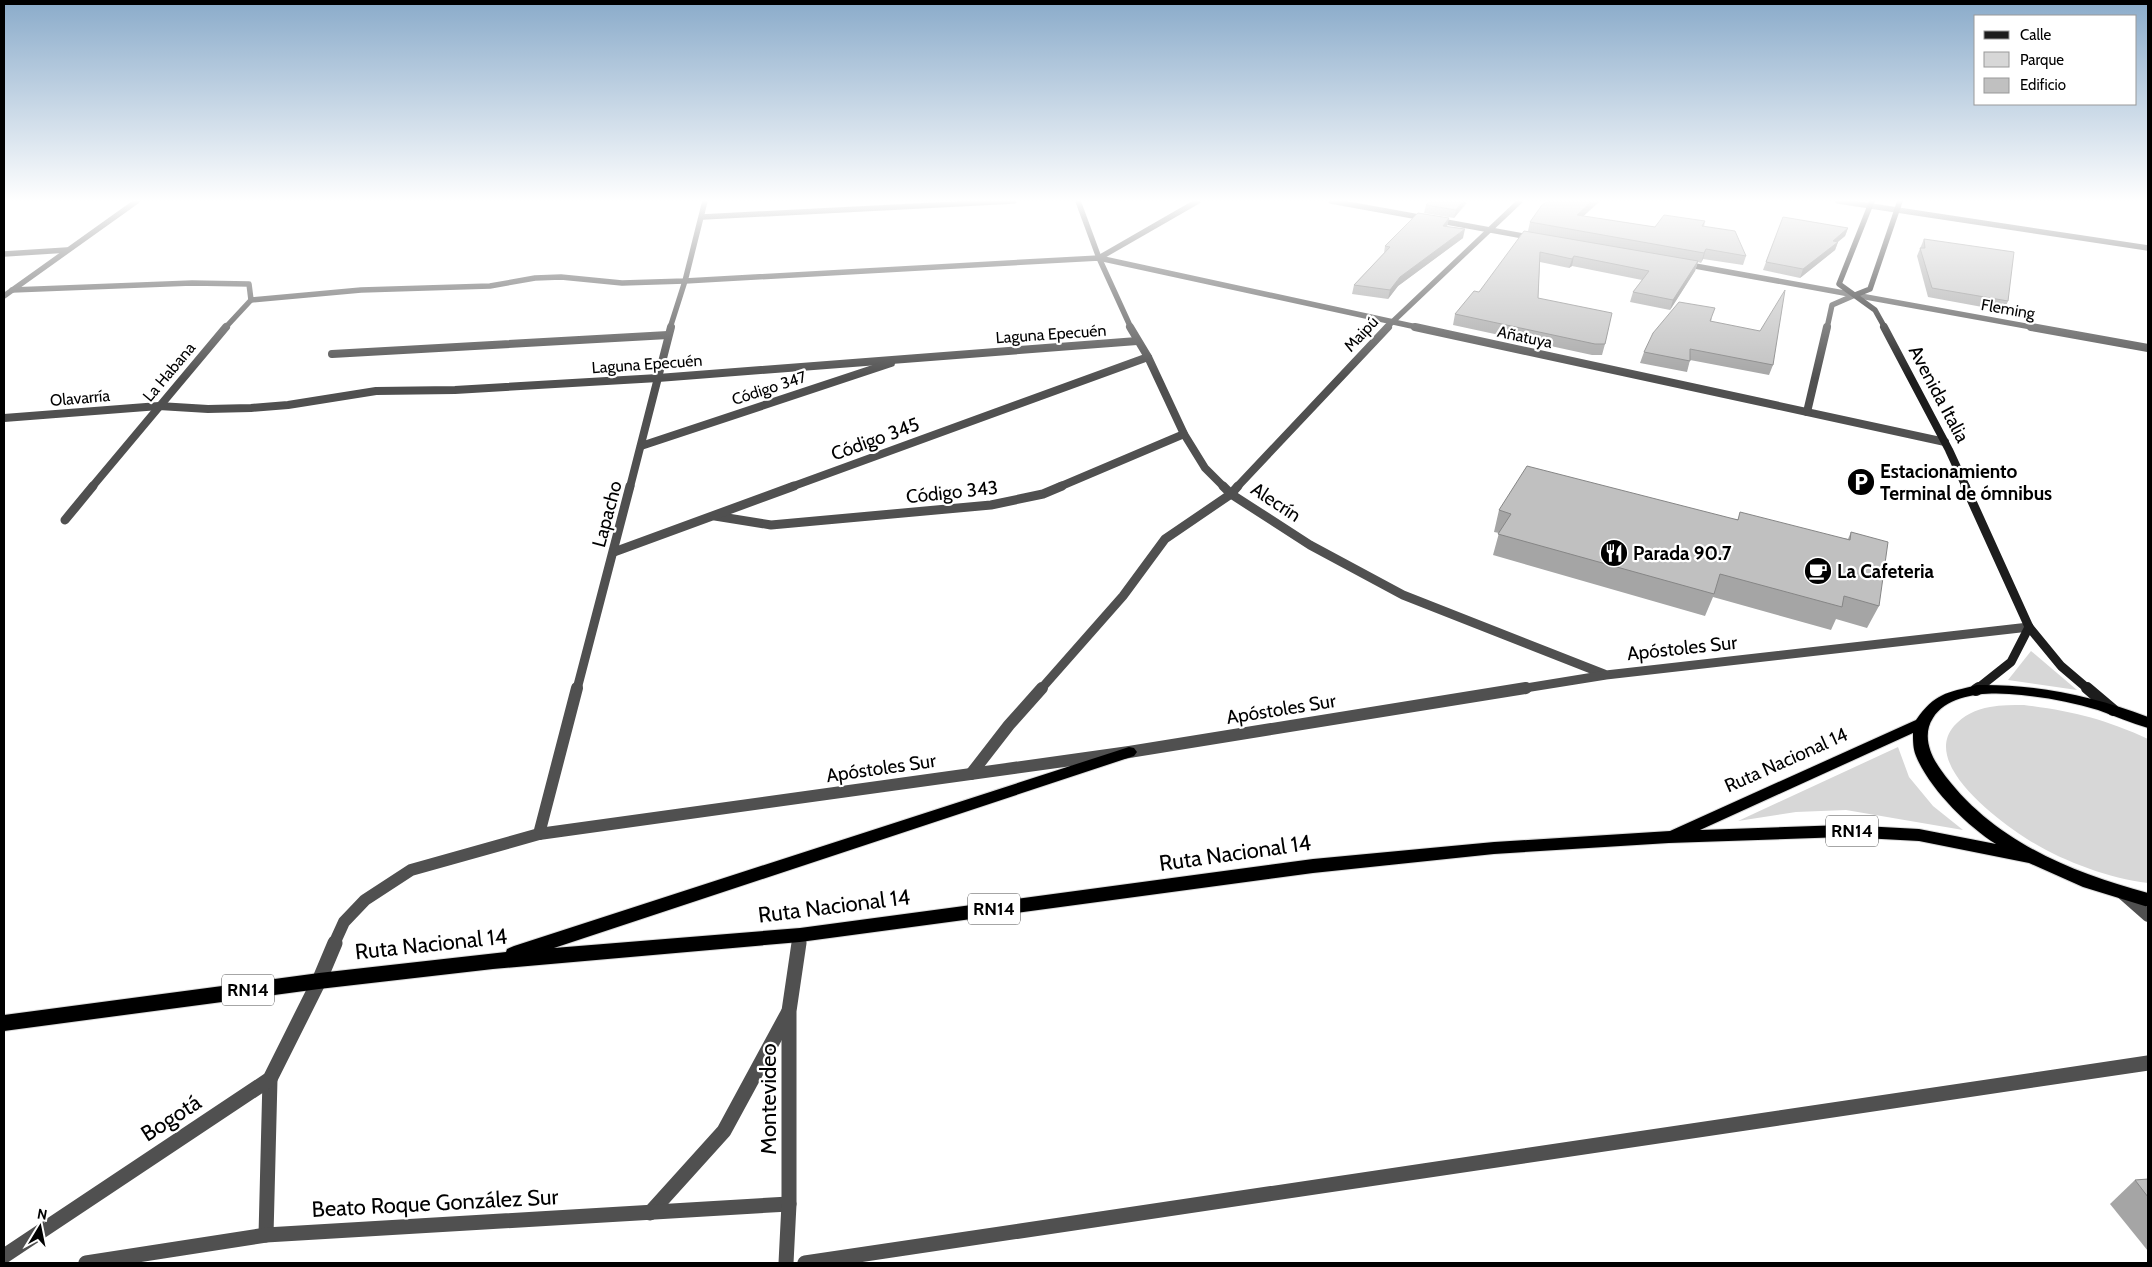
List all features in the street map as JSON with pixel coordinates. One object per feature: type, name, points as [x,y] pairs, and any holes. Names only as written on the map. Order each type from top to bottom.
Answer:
[{"type":"highway","name":"Ruta Nacional 14","points":[[1670,837],[1921,724],[1932,708],[1951,697],[1976,690],[2016,689],[2063,696],[2113,710],[2148,723]]},
{"type":"highway","name":"Ruta Nacional 14","points":[[1921,724],[1922,752],[1941,786],[1978,822],[2032,857],[2075,877],[2122,894],[2148,900]]},
{"type":"highway","points":[[493,961],[1129,752]]},
{"type":"highway","name":"Ruta Nacional 14","points":[[4,1023],[319,981],[493,961],[800,935],[1312,866],[1494,848],[1670,837],[1853,831],[1919,835],[2032,857]]},
{"type":"main road","name":"Avenida Italia","points":[[1849,260],[1840,284],[1875,310],[1945,442],[2029,626],[2061,666],[2113,710]]},
{"type":"main road","points":[[1855,295],[1870,289],[1880,260]]},
{"type":"main road","points":[[1976,690],[2011,662],[2029,626]]},
{"type":"street","points":[[4,296],[54,260]]},
{"type":"street","name":"Lapacho","points":[[540,834],[642,446],[668,335],[691,260]]},
{"type":"street","points":[[12,290],[192,283],[249,284],[251,300],[360,290],[490,286],[561,277],[622,282],[685,281],[1061,260]]},
{"type":"street","name":"Alecrín","points":[[1100,260],[1137,341],[1148,357],[1184,434],[1206,468],[1231,494],[1310,545],[1403,595],[1606,675]]},
{"type":"street","name":"Añatuya","points":[[1109,260],[1945,442]]},
{"type":"street","name":"Maipú","points":[[970,774],[1009,725],[1123,596],[1165,539],[1231,494],[1392,322],[1458,260]]},
{"type":"street","name":"Fleming","points":[[1672,262],[2148,348]]},
{"type":"street","points":[[1806,412],[1832,305],[1855,295]]},
{"type":"street","name":"La Habana","points":[[65,520],[218,334],[251,300]]},
{"type":"street","points":[[332,354],[668,335]]},
{"type":"street","name":"Laguna Epecuén","points":[[159,406],[208,409],[251,408],[288,405],[376,391],[455,390],[658,378],[1137,341]]},
{"type":"street","name":"Código 345","points":[[614,552],[1148,357]]},
{"type":"street","name":"Código 347","points":[[642,446],[906,358]]},
{"type":"street","name":"Olavarría","points":[[4,418],[159,406]]},
{"type":"street","name":"Código 343","points":[[712,515],[771,525],[991,505],[1043,494],[1184,434]]},
{"type":"street","name":"Apóstoles Sur","points":[[319,981],[344,922],[365,900],[411,870],[540,834],[1129,752],[1606,675],[2029,626]]},
{"type":"street","points":[[2122,894],[2148,916]]},
{"type":"street","name":"Montevideo","points":[[786,1263],[789,1204],[789,1011],[800,935]]},
{"type":"street","name":"Bogotá","points":[[4,1256],[270,1079],[319,981]]},
{"type":"street","points":[[650,1212],[724,1131],[789,1011]]},
{"type":"street","points":[[805,1263],[2148,1063]]},
{"type":"street","points":[[266,1235],[270,1079]]},
{"type":"street","name":"Beato Roque González Sur","points":[[86,1263],[266,1235],[789,1204]]},
{"type":"green space","points":[[2031,651],[2077,690],[2008,680]]},
{"type":"green space","points":[[2003,705],[2024,705],[2087,717],[2117,726],[2148,739],[2148,883],[2101,873],[2041,847],[2014,831],[1999,819],[1968,790],[1955,774],[1948,757],[1947,741],[1954,726],[1961,719],[1980,709]]},
{"type":"green space","points":[[1898,747],[1909,777],[1933,806],[1963,830],[1846,810],[1796,812],[1738,821]]},
{"type":"building","points":[[1378,260],[1423,260],[1400,277],[1390,290],[1354,285]]},
{"type":"building","points":[[1503,260],[1540,260],[1538,298],[1612,313],[1605,344],[1595,344],[1455,314],[1474,291],[1479,292]]},
{"type":"building","points":[[1595,260],[1698,261],[1673,300],[1633,292],[1649,271]]},
{"type":"building","points":[[1767,260],[1815,260],[1803,269],[1766,262]]},
{"type":"building","points":[[1924,260],[2013,260],[2008,301],[1932,288]]},
{"type":"building","points":[[1785,290],[1773,365],[1690,349],[1690,361],[1644,352],[1653,333],[1679,302],[1715,308],[1710,321],[1760,331]]},
{"type":"building","points":[[1527,466],[1738,520],[1740,512],[1850,540],[1851,532],[1888,542],[1879,606],[1844,596],[1842,607],[1720,574],[1714,594],[1498,534],[1511,514],[1499,510]]},
{"type":"building","points":[[2148,1179],[2148,1197],[2135,1180]]},
{"type":"place","name":"Estacionamiento Terminal de ómnibus","points":[[1861,482]]},
{"type":"place","name":"Parada 90.7","points":[[1614,553]]},
{"type":"place","name":"La Cafeteria","points":[[1818,571]]}]
